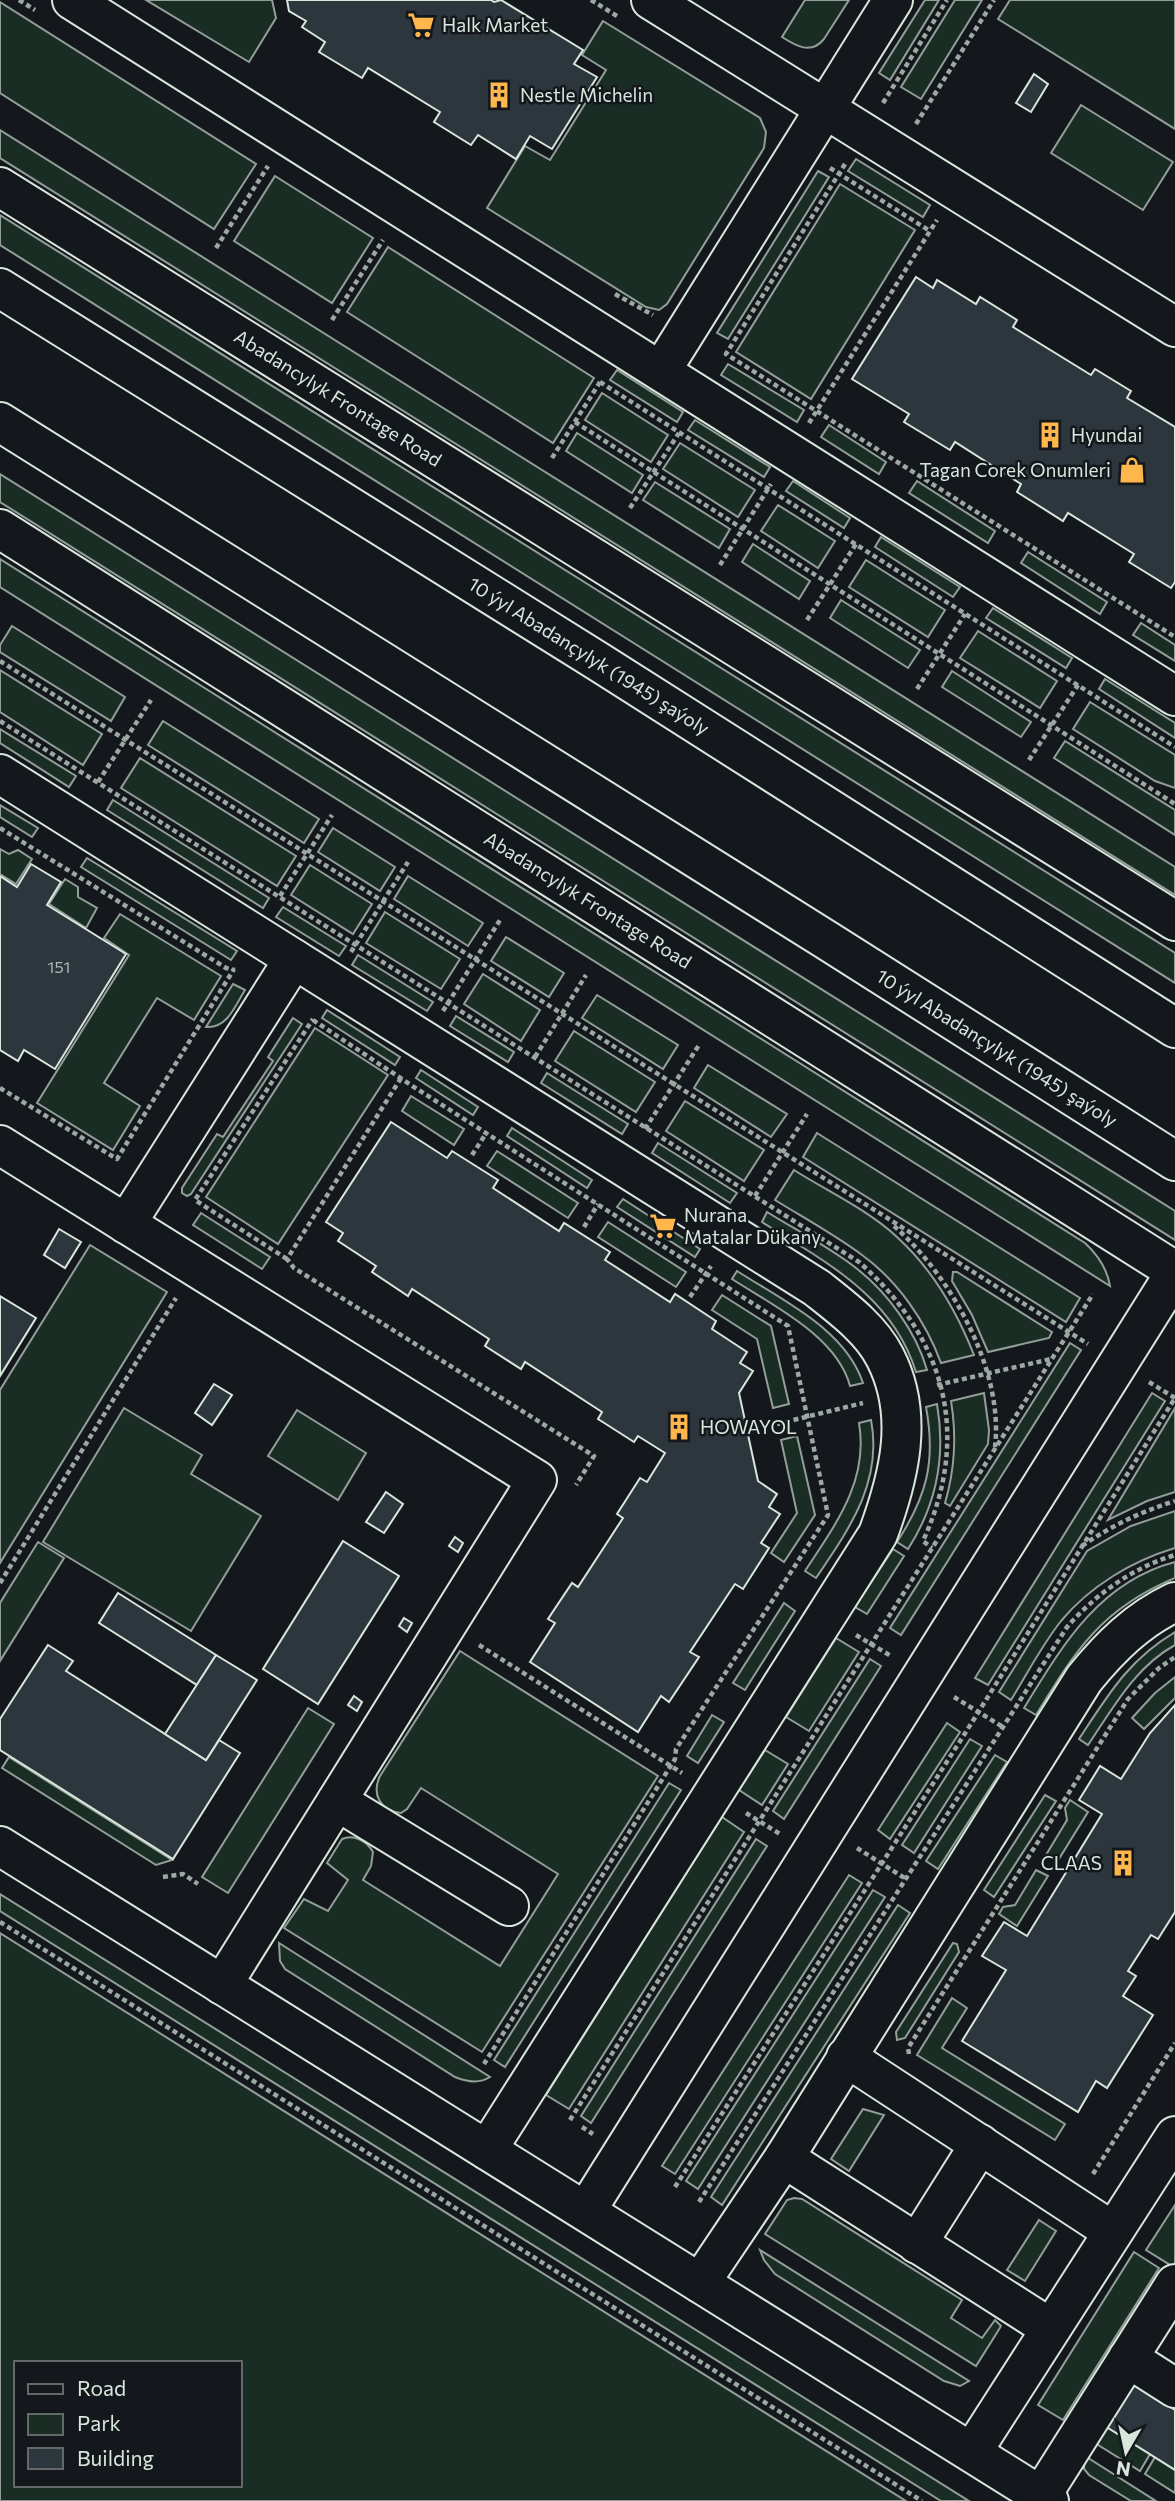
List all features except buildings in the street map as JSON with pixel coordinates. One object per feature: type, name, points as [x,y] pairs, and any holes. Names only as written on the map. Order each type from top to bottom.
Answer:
[{"type":"street","points":[[72,0],[1175,695]]},
{"type":"street","points":[[651,0],[1175,327]]},
{"type":"street","points":[[661,371],[893,0]]},
{"type":"street","name":"Abadancylyk Frontage Road","points":[[0,187],[1175,921]]},
{"type":"street","name":"10 ýyl Abadançylyk (1945) şaýoly","points":[[0,288],[600,662],[1175,1028]]},
{"type":"street","name":"10 ýyl Abadançylyk (1945) şaýoly","points":[[0,422],[1175,1161]]},
{"type":"street","name":"Abadancylyk Frontage Road","points":[[0,529],[1175,1272]]},
{"type":"street","points":[[0,774],[817,1288],[852,1316],[884,1356],[894,1382],[901,1415],[901,1456],[893,1492],[878,1534],[487,2150]]},
{"type":"street","points":[[127,1224],[294,959]]},
{"type":"street","points":[[0,1145],[537,1480],[222,1985]]},
{"type":"street","points":[[586,2211],[1175,1272]]},
{"type":"street","points":[[700,2283],[784,2158],[1084,1679],[1141,1620],[1175,1602]]},
{"type":"street","points":[[337,1801],[509,1906]]},
{"type":"street","points":[[0,1846],[1045,2498],[1175,2284]]},
{"type":"street","points":[[846,2057],[1112,2231]]},
{"type":"street","points":[[972,2452],[1175,2136]]},
{"type":"street","points":[[917,2244],[980,2144]]},
{"type":"street","points":[[784,2158],[1050,2328]]},
{"type":"street","points":[[1128,2358],[1175,2388]]},
{"type":"path","points":[[883,103],[947,0]]},
{"type":"path","points":[[916,125],[994,0]]},
{"type":"path","points":[[216,248],[272,160]]},
{"type":"path","points":[[930,231],[839,174],[726,354],[1175,637]]},
{"type":"path","points":[[720,565],[937,220],[948,227]]},
{"type":"path","points":[[332,320],[388,233]]},
{"type":"path","points":[[552,458],[623,347]]},
{"type":"path","points":[[600,382],[1175,747]]},
{"type":"path","points":[[575,422],[1163,796],[1175,801]]},
{"type":"path","points":[[630,508],[679,433]]},
{"type":"path","points":[[807,620],[856,544]]},
{"type":"path","points":[[917,689],[965,614]]},
{"type":"path","points":[[0,661],[1175,1398],[979,1712],[675,2187]]},
{"type":"path","points":[[1029,760],[1078,685]]},
{"type":"path","points":[[93,790],[150,700]]},
{"type":"path","points":[[256,935],[332,815]]},
{"type":"path","points":[[0,828],[226,968],[234,969],[117,1159],[0,1088]]},
{"type":"path","points":[[346,960],[408,862]]},
{"type":"path","points":[[438,1019],[500,920]]},
{"type":"path","points":[[529,1065],[586,975]]},
{"type":"path","points":[[306,1015],[788,1326],[828,1515],[676,1749],[675,1759],[484,2064]]},
{"type":"path","points":[[287,1259],[195,1200],[313,1019]]},
{"type":"path","points":[[642,1135],[699,1045]]},
{"type":"path","points":[[750,1204],[807,1114]]},
{"type":"path","points":[[885,1218],[922,1254],[947,1285],[966,1318],[981,1353],[986,1374],[996,1427],[995,1447]]},
{"type":"path","points":[[0,1583],[181,1291]]},
{"type":"path","points":[[570,2120],[1093,1294]]},
{"type":"path","points":[[930,1387],[1052,1358]]},
{"type":"path","points":[[777,1424],[868,1402]]},
{"type":"path","points":[[1080,1548],[1129,1518],[1175,1501]]},
{"type":"path","points":[[699,2202],[1057,1640],[1086,1606],[1132,1573],[1175,1555]]},
{"type":"path","points":[[852,1632],[889,1655]]},
{"type":"path","points":[[911,2062],[908,2048],[1128,1699],[1159,1668],[1175,1657]]},
{"type":"path","points":[[960,1701],[1012,1732]]},
{"type":"path","points":[[740,1809],[776,1831]]},
{"type":"path","points":[[864,1852],[915,1885]]},
{"type":"path","points":[[163,1877],[183,1874],[198,1884]]},
{"type":"path","points":[[0,1922],[922,2501]]},
{"type":"path","points":[[1081,2167],[1092,2175],[1175,2043]]},
{"type":"green space","points":[[146,0],[272,0],[276,18],[249,62]]},
{"type":"green space","points":[[805,0],[849,0],[824,39],[809,48],[798,46],[782,37]]},
{"type":"green space","points":[[925,0],[939,0],[890,80],[879,73]]},
{"type":"green space","points":[[955,0],[982,0],[921,99],[901,87]]},
{"type":"green space","points":[[1010,0],[1175,0],[1175,129],[998,19]]},
{"type":"green space","points":[[0,2],[256,164],[214,229],[0,93]]},
{"type":"green space","points":[[603,21],[760,118],[766,132],[764,148],[667,304],[659,310],[646,307],[487,208],[525,146],[550,160],[606,70],[582,55]]},
{"type":"green space","points":[[1081,105],[1173,162],[1143,210],[1051,153]]},
{"type":"green space","points":[[0,130],[1175,867],[1175,895],[0,158]]},
{"type":"green space","points":[[856,159],[930,205],[923,217],[848,171]]},
{"type":"green space","points":[[818,171],[829,177],[728,339],[717,333]]},
{"type":"green space","points":[[275,176],[373,238],[332,303],[234,241]]},
{"type":"green space","points":[[840,184],[915,230],[811,399],[736,352]]},
{"type":"green space","points":[[0,215],[1175,953],[1175,983],[0,245]]},
{"type":"green space","points":[[388,247],[594,378],[553,443],[347,312]]},
{"type":"green space","points":[[728,364],[804,410],[797,422],[721,375]]},
{"type":"green space","points":[[617,370],[683,412],[677,422],[610,380]]},
{"type":"green space","points":[[602,393],[668,435],[651,462],[585,420]]},
{"type":"green space","points":[[695,420],[770,467],[764,477],[688,430]]},
{"type":"green space","points":[[829,425],[886,462],[879,474],[821,437]]},
{"type":"green space","points":[[577,433],[643,475],[632,493],[566,451]]},
{"type":"green space","points":[[680,443],[755,490],[738,517],[663,469]]},
{"type":"green space","points":[[0,474],[1175,1211],[1175,1240],[0,502]]},
{"type":"green space","points":[[793,481],[850,518],[844,528],[786,491]]},
{"type":"green space","points":[[917,481],[995,531],[988,543],[909,493]]},
{"type":"green space","points":[[655,482],[730,529],[719,548],[643,500]]},
{"type":"green space","points":[[778,505],[835,541],[818,568],[761,531]]},
{"type":"green space","points":[[881,537],[960,587],[953,597],[875,547]]},
{"type":"green space","points":[[753,544],[810,581],[799,599],[742,562]]},
{"type":"green space","points":[[1028,552],[1107,602],[1100,614],[1021,563]]},
{"type":"green space","points":[[0,559],[1085,1243],[1101,1262],[1110,1286],[0,587]]},
{"type":"green space","points":[[866,560],[945,610],[928,637],[849,587]]},
{"type":"green space","points":[[841,600],[920,650],[908,668],[830,618]]},
{"type":"green space","points":[[993,608],[1072,658],[1066,668],[986,618]]},
{"type":"green space","points":[[1141,623],[1175,645],[1175,661],[1133,635]]},
{"type":"green space","points":[[12,626],[125,697],[111,721],[0,652],[0,645]]},
{"type":"green space","points":[[978,631],[1057,681],[1040,708],[960,658]]},
{"type":"green space","points":[[0,670],[102,734],[83,765],[0,712]]},
{"type":"green space","points":[[952,671],[1031,722],[1021,737],[942,687]]},
{"type":"green space","points":[[1105,679],[1175,723],[1175,738],[1099,689]]},
{"type":"green space","points":[[1090,702],[1175,755],[1175,788],[1155,781],[1073,729]]},
{"type":"green space","points":[[163,721],[319,819],[304,843],[148,745]]},
{"type":"green space","points":[[0,729],[76,776],[69,787],[0,743]]},
{"type":"green space","points":[[1065,741],[1175,810],[1175,835],[1054,758]]},
{"type":"green space","points":[[140,758],[296,856],[277,886],[121,788]]},
{"type":"green space","points":[[113,800],[269,898],[263,908],[107,810]]},
{"type":"green space","points":[[0,805],[38,828],[32,837],[0,817]]},
{"type":"green space","points":[[333,828],[395,867],[380,891],[318,852]]},
{"type":"green space","points":[[0,849],[9,854],[18,850],[32,859],[16,884],[0,874]]},
{"type":"green space","points":[[87,858],[237,951],[231,960],[81,867]]},
{"type":"green space","points":[[310,865],[372,904],[353,934],[291,895]]},
{"type":"green space","points":[[408,876],[483,923],[468,946],[394,899]]},
{"type":"green space","points":[[65,879],[78,887],[78,897],[97,908],[86,928],[49,904]]},
{"type":"green space","points":[[283,907],[346,946],[339,956],[276,917]]},
{"type":"green space","points":[[385,912],[460,959],[441,989],[366,943]]},
{"type":"green space","points":[[120,914],[221,976],[194,1020],[157,998],[104,1083],[140,1106],[113,1150],[37,1103],[129,955],[104,938]]},
{"type":"green space","points":[[506,937],[564,973],[549,997],[491,961]]},
{"type":"green space","points":[[358,955],[433,1002],[427,1011],[352,965]]},
{"type":"green space","points":[[483,974],[540,1010],[521,1041],[464,1004]]},
{"type":"green space","points":[[233,984],[245,990],[234,1009],[220,1024],[206,1027]]},
{"type":"green space","points":[[597,995],[678,1045],[663,1069],[582,1018]]},
{"type":"green space","points":[[327,1010],[400,1057],[395,1065],[322,1018]]},
{"type":"green space","points":[[456,1016],[514,1052],[508,1062],[450,1026]]},
{"type":"green space","points":[[293,1018],[302,1024],[191,1194],[187,1196],[182,1193],[182,1188],[217,1134],[223,1137],[273,1061],[268,1057]]},
{"type":"green space","points":[[315,1028],[388,1075],[278,1244],[206,1197]]},
{"type":"green space","points":[[574,1031],[655,1082],[636,1112],[555,1061]]},
{"type":"green space","points":[[708,1065],[787,1114],[771,1137],[694,1088]]},
{"type":"green space","points":[[421,1070],[478,1107],[473,1115],[416,1078]]},
{"type":"green space","points":[[547,1073],[628,1124],[622,1134],[541,1083]]},
{"type":"green space","points":[[411,1096],[464,1129],[454,1145],[402,1111]]},
{"type":"green space","points":[[685,1101],[764,1150],[744,1181],[666,1131]]},
{"type":"green space","points":[[512,1128],[592,1180],[587,1188],[507,1136]]},
{"type":"green space","points":[[817,1133],[1080,1298],[1066,1322],[803,1157]]},
{"type":"green space","points":[[658,1143],[737,1193],[730,1203],[652,1153]]},
{"type":"green space","points":[[497,1151],[578,1203],[568,1218],[487,1166]]},
{"type":"green space","points":[[794,1170],[875,1219],[911,1250],[943,1292],[974,1355],[941,1363],[927,1332],[909,1303],[875,1265],[775,1200]]},
{"type":"green space","points":[[623,1199],[700,1249],[695,1257],[617,1207]]},
{"type":"green space","points":[[767,1212],[846,1260],[868,1278],[908,1327],[927,1370],[916,1372],[905,1345],[891,1322],[873,1301],[832,1267],[762,1222]]},
{"type":"green space","points":[[201,1213],[270,1257],[262,1269],[193,1225]]},
{"type":"green space","points":[[608,1222],[686,1272],[676,1287],[598,1237]]},
{"type":"green space","points":[[90,1245],[167,1292],[0,1563],[0,1390]]},
{"type":"green space","points":[[737,1271],[792,1305],[827,1331],[854,1364],[863,1383],[850,1386],[843,1368],[832,1352],[801,1324],[732,1279]]},
{"type":"green space","points":[[953,1272],[1052,1332],[1049,1338],[988,1352],[972,1315],[952,1281]]},
{"type":"green space","points":[[722,1295],[771,1326],[789,1404],[773,1408],[757,1339],[712,1310]]},
{"type":"green space","points":[[1070,1343],[1081,1350],[901,1635],[890,1628]]},
{"type":"green space","points":[[984,1393],[988,1444],[950,1506],[945,1503],[954,1453],[951,1401]]},
{"type":"green space","points":[[1152,1393],[1165,1401],[988,1685],[975,1678]]},
{"type":"green space","points":[[937,1404],[940,1442],[937,1479],[926,1515],[908,1549],[897,1542],[922,1493],[930,1444],[926,1407]]},
{"type":"green space","points":[[124,1408],[202,1455],[191,1474],[261,1516],[191,1631],[43,1542]]},
{"type":"green space","points":[[1175,1408],[1175,1492],[1147,1501],[1108,1520]]},
{"type":"green space","points":[[297,1410],[366,1453],[338,1500],[268,1456]]},
{"type":"green space","points":[[871,1420],[873,1443],[868,1484],[851,1523],[816,1578],[805,1571],[847,1502],[859,1464],[859,1423]]},
{"type":"green space","points":[[797,1436],[815,1515],[784,1562],[771,1553],[797,1513],[781,1440]]},
{"type":"green space","points":[[1175,1511],[1175,1548],[1143,1560],[1098,1586],[1072,1608],[1054,1630],[1011,1700],[999,1692],[1087,1551],[1131,1526]]},
{"type":"green space","points":[[38,1542],[64,1558],[0,1661],[0,1603]]},
{"type":"green space","points":[[893,1549],[904,1556],[867,1614],[855,1607]]},
{"type":"green space","points":[[1175,1562],[1175,1578],[1128,1603],[1093,1634],[1078,1651],[1036,1715],[1024,1708],[1068,1640],[1085,1619],[1125,1585],[1148,1571]]},
{"type":"green space","points":[[784,1603],[795,1611],[745,1690],[733,1683]]},
{"type":"green space","points":[[1175,1632],[1175,1645],[1136,1677],[1088,1745],[1079,1739],[1132,1666]]},
{"type":"green space","points":[[836,1638],[859,1652],[809,1731],[786,1717]]},
{"type":"green space","points":[[460,1651],[658,1776],[482,2052],[284,1928],[304,1899],[328,1911],[348,1880],[327,1863],[342,1839],[356,1838],[373,1852],[371,1866],[363,1880],[500,1966],[558,1874],[421,1788],[407,1809],[401,1813],[388,1809],[377,1796],[380,1776]]},
{"type":"green space","points":[[870,1659],[881,1666],[784,1819],[773,1811]]},
{"type":"green space","points":[[1175,1677],[1175,1698],[1144,1729],[1132,1718],[1155,1693]]},
{"type":"green space","points":[[308,1708],[334,1724],[228,1893],[202,1877]]},
{"type":"green space","points":[[712,1715],[724,1722],[698,1763],[687,1756]]},
{"type":"green space","points":[[947,1723],[960,1732],[890,1839],[878,1830]]},
{"type":"green space","points":[[970,1739],[982,1746],[914,1853],[902,1845]]},
{"type":"green space","points":[[765,1750],[788,1764],[762,1805],[739,1790]]},
{"type":"green space","points":[[995,1755],[1007,1762],[938,1869],[926,1861]]},
{"type":"green space","points":[[9,1757],[172,1860],[156,1865],[2,1768]]},
{"type":"green space","points":[[669,1783],[681,1790],[505,2067],[494,2060]]},
{"type":"green space","points":[[1045,1795],[1056,1801],[994,1897],[984,1890]]},
{"type":"green space","points":[[1070,1800],[1088,1812],[1057,1862],[1046,1855],[1067,1820],[1065,1808]]},
{"type":"green space","points":[[722,1817],[744,1832],[569,2109],[546,2095]]},
{"type":"green space","points":[[756,1839],[767,1846],[591,2123],[581,2116]]},
{"type":"green space","points":[[1036,1870],[1048,1876],[1017,1926],[999,1914],[1003,1907],[1015,1905]]},
{"type":"green space","points":[[849,1875],[862,1883],[675,2174],[662,2166]]},
{"type":"green space","points":[[873,1890],[885,1897],[698,2189],[686,2181]]},
{"type":"green space","points":[[0,1894],[969,2501],[941,2501],[0,1911]]},
{"type":"green space","points":[[898,1905],[910,1913],[722,2205],[711,2197]]},
{"type":"green space","points":[[0,1933],[906,2501],[0,2501]]},
{"type":"green space","points":[[279,1943],[490,2077],[473,2082],[455,2077],[285,1969],[280,1961]]},
{"type":"green space","points":[[953,1943],[957,1944],[959,1952],[905,2038],[897,2040],[896,2032]]},
{"type":"green space","points":[[952,1998],[967,2008],[942,2048],[1065,2124],[1055,2140],[917,2055]]},
{"type":"green space","points":[[863,2109],[884,2115],[849,2171],[831,2159]]},
{"type":"green space","points":[[802,2199],[962,2300],[951,2318],[982,2338],[995,2320],[1001,2326],[976,2366],[765,2234],[787,2200]]},
{"type":"green space","points":[[1175,2205],[1175,2268],[1146,2250]]},
{"type":"green space","points":[[1039,2220],[1056,2231],[1025,2281],[1007,2270]]},
{"type":"green space","points":[[760,2250],[969,2381],[960,2386],[944,2381],[775,2274]]},
{"type":"green space","points":[[1134,2252],[1159,2268],[1063,2420],[1038,2405]]},
{"type":"green space","points":[[1105,2426],[1150,2454],[1140,2471],[1095,2443]]},
{"type":"green space","points":[[1085,2456],[1156,2501],[1131,2501],[1089,2475],[1084,2469]]},
{"type":"green space","points":[[1155,2457],[1175,2470],[1175,2493],[1145,2474]]},
{"type":"place","name":"Halk Market","points":[[421,25]]},
{"type":"place","name":"Nestle Michelin","points":[[499,95]]},
{"type":"place","name":"Hyundai","points":[[1050,435]]},
{"type":"place","name":"Tagan Corek Onumleri","points":[[1132,470]]},
{"type":"place","name":"Nurana Matalar Dükany","points":[[663,1226]]},
{"type":"place","name":"HOWAYOL","points":[[679,1427]]},
{"type":"place","name":"CLAAS","points":[[1123,1863]]}]
